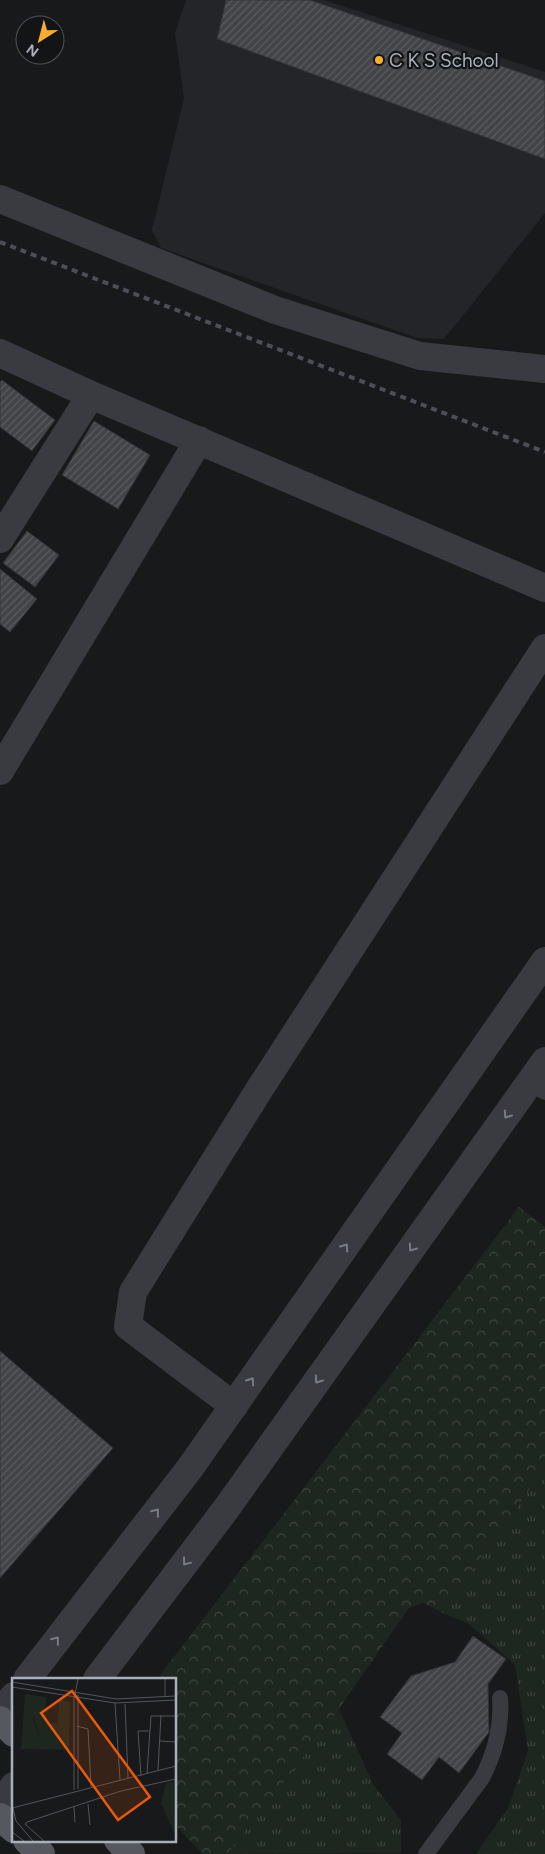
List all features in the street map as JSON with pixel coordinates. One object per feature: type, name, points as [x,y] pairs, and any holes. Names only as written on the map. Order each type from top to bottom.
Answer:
[{"type":"main road","points":[[0,1720],[12,1731]]},
{"type":"main road","points":[[0,1817],[12,1827]]},
{"type":"main road","points":[[28,1842],[41,1854]]},
{"type":"main road","points":[[120,1842],[131,1854]]},
{"type":"street","points":[[0,199],[275,310],[420,356],[545,370]]},
{"type":"street","points":[[0,353],[91,394],[545,588]]},
{"type":"street","points":[[0,539],[91,394]]},
{"type":"street","points":[[0,771],[199,440]]},
{"type":"street","points":[[234,1406],[128,1326],[133,1292],[258,1090],[545,648]]},
{"type":"street","points":[[27,1678],[190,1468],[545,961]]},
{"type":"street","points":[[98,1678],[226,1509],[540,1079]]},
{"type":"street","points":[[0,1713],[12,1698]]},
{"type":"street","points":[[0,1803],[12,1788]]},
{"type":"lane","points":[[426,1854],[489,1766],[500,1722],[500,1698]]},
{"type":"shaded area","points":[[186,0],[324,0],[545,72],[545,213],[444,339],[417,338],[161,248],[152,230],[184,98],[175,33]]},
{"type":"green space","points":[[519,1207],[545,1227],[545,1467],[443,1613],[423,1603],[409,1608],[318,1739],[227,1854],[203,1854],[176,1826],[176,1678],[158,1678]]},
{"type":"green space","points":[[545,1467],[545,1854],[476,1854],[508,1808],[528,1751],[515,1665],[469,1624],[443,1613]]},
{"type":"green space","points":[[339,1709],[373,1784],[401,1820],[401,1853],[227,1854]]},
{"type":"building","name":"C K S School","points":[[226,0],[310,0],[545,81],[545,159],[217,39]]},
{"type":"building","points":[[2,380],[55,420],[32,451],[0,427],[0,382]]},
{"type":"building","points":[[94,421],[150,455],[118,509],[62,475]]},
{"type":"building","points":[[27,531],[59,555],[35,587],[3,563]]},
{"type":"building","points":[[0,569],[37,599],[10,632],[0,624]]},
{"type":"building","points":[[0,1351],[113,1448],[0,1578]]},
{"type":"building","points":[[473,1636],[506,1659],[488,1684],[489,1732],[459,1773],[439,1757],[422,1780],[387,1754],[402,1733],[380,1717],[411,1676],[455,1662]]},
{"type":"railway","points":[[0,242],[545,452]]},
{"type":"place","name":"C K S School","points":[[379,60]]}]
